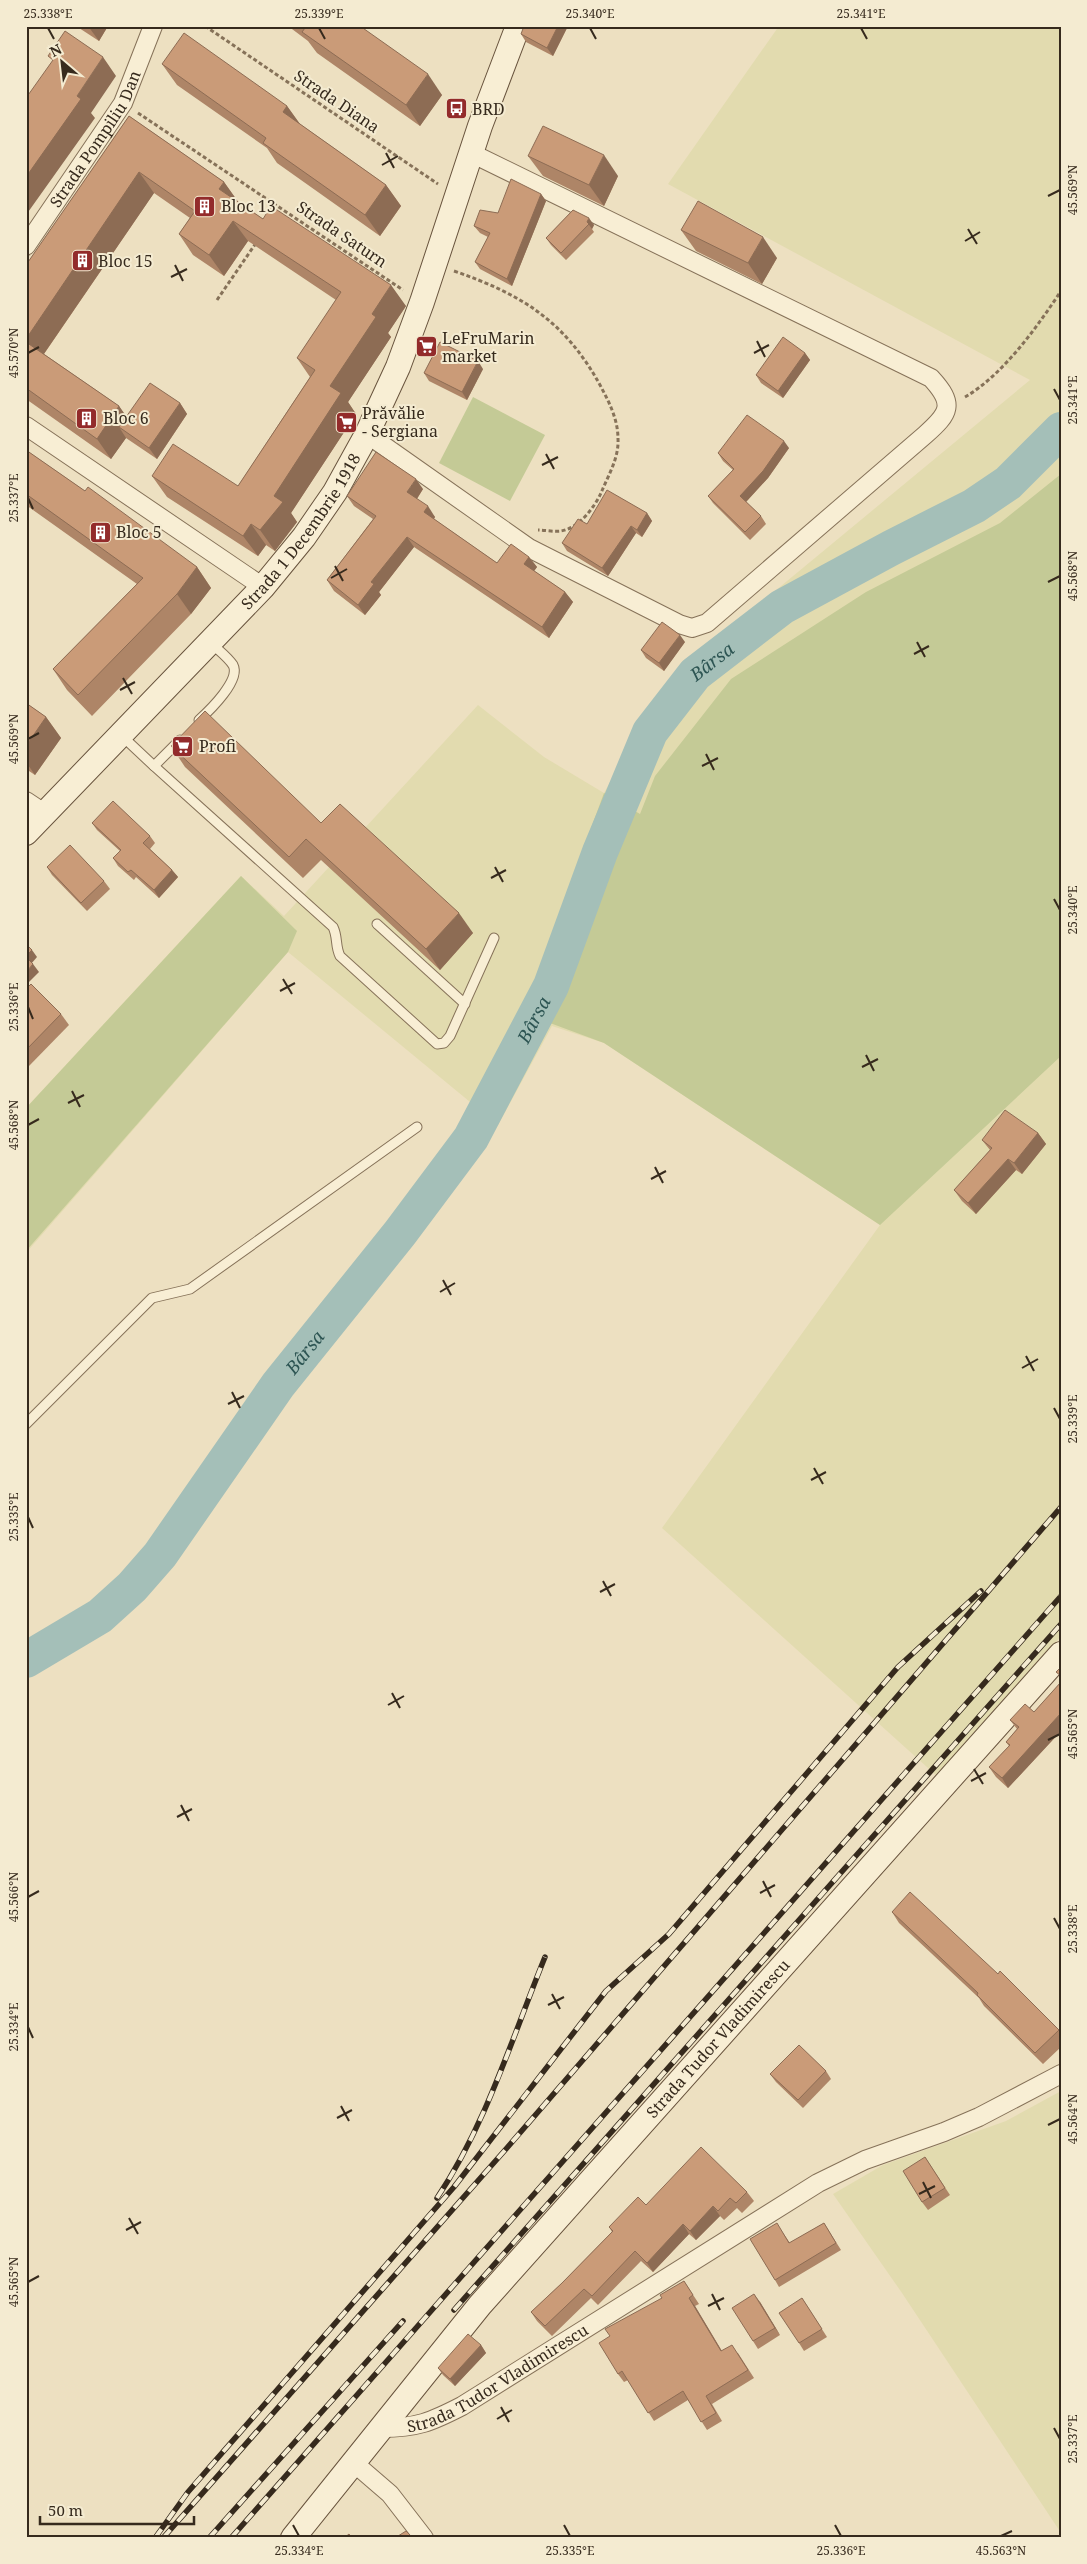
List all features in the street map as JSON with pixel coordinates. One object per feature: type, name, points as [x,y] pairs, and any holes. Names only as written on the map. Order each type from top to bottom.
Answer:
[{"type":"main road","name":"Strada 1 Decembrie 1918","points":[[26,833],[35,807],[120,735],[263,587],[320,516],[367,434],[398,367],[435,264],[471,153],[518,26]]},
{"type":"main road","name":"Strada Tudor Vladimirescu","points":[[293,2538],[500,2283],[1061,1654]]},
{"type":"street","name":"Strada Pompiliu Dan","points":[[26,246],[123,103],[153,26]]},
{"type":"street","points":[[367,434],[529,548],[679,624],[692,628],[707,623],[926,435],[942,420],[947,407],[944,393],[931,378],[471,153]]},
{"type":"street","points":[[26,426],[263,587]]},
{"type":"street","name":"Strada Tudor Vladimirescu","points":[[381,2428],[407,2428],[427,2424],[462,2406],[785,2202],[865,2160],[944,2132],[979,2117],[1061,2074]]},
{"type":"street","points":[[354,2463],[390,2494],[424,2538]]},
{"type":"lane","points":[[154,766],[188,732],[230,684],[234,676],[233,665],[210,642]]},
{"type":"lane","points":[[120,735],[333,927],[336,933],[336,949],[340,956],[437,1044],[444,1043],[450,1036],[494,938]]},
{"type":"lane","points":[[377,924],[465,1004]]},
{"type":"lane","points":[[26,1424],[152,1298],[190,1289],[417,1127]]},
{"type":"path","name":"Strada Diana","points":[[204,26],[456,196]]},
{"type":"path","name":"Strada Saturn","points":[[123,103],[422,302]]},
{"type":"path","points":[[275,215],[280,207]]},
{"type":"path","points":[[217,300],[259,238]]},
{"type":"path","points":[[435,264],[514,295],[548,318],[575,348],[594,374],[612,408],[618,439],[614,465],[596,502],[576,525],[560,531],[537,530]]},
{"type":"path","points":[[947,407],[978,389],[1026,340],[1061,291]]},
{"type":"shaded area","points":[[779,26],[1061,26],[1061,1636],[938,1777],[662,1528],[880,1225],[604,1043],[552,1026],[498,1125],[288,952],[26,1253],[26,1108],[241,876],[284,916],[478,705],[544,757],[604,793],[636,735],[668,691],[711,644],[1030,380],[668,184]]},
{"type":"shaded area","points":[[1061,2091],[1061,2533],[902,2293],[833,2194],[883,2165],[1006,2121]]},
{"type":"green space","points":[[473,397],[545,435],[510,501],[439,463]]},
{"type":"green space","points":[[1061,474],[1061,1056],[880,1225],[604,1043],[523,1013],[604,793],[640,814],[655,776],[731,679],[866,592],[1000,523]]},
{"type":"green space","points":[[241,876],[297,931],[288,952],[26,1251],[26,1108]]},
{"type":"building","points":[[303,26],[360,26],[428,74],[406,105],[302,32],[305,28]]},
{"type":"building","points":[[524,26],[558,26],[547,48],[521,34]]},
{"type":"building","points":[[65,31],[103,57],[77,96],[81,99],[26,177],[26,98],[53,60],[48,56]]},
{"type":"building","points":[[184,33],[287,106],[283,112],[386,185],[365,215],[263,143],[266,138],[162,64]]},
{"type":"building","points":[[129,116],[224,182],[219,189],[263,219],[271,206],[391,285],[372,314],[376,317],[330,386],[341,393],[274,496],[283,502],[260,530],[251,524],[243,536],[152,476],[173,444],[238,486],[315,370],[297,358],[341,292],[233,221],[209,255],[179,234],[195,211],[139,172],[26,339],[26,265]]},
{"type":"building","points":[[543,126],[604,155],[589,185],[528,156]]},
{"type":"building","points":[[511,179],[541,194],[507,279],[475,262],[490,233],[474,226],[480,210],[498,213]]},
{"type":"building","points":[[698,201],[763,237],[748,263],[681,230]]},
{"type":"building","points":[[573,210],[589,218],[587,222],[589,224],[561,253],[546,238]]},
{"type":"building","points":[[783,337],[805,353],[778,391],[756,375]]},
{"type":"building","points":[[26,342],[119,406],[97,439],[26,388]]},
{"type":"building","points":[[440,342],[478,361],[462,392],[424,373]]},
{"type":"building","points":[[150,383],[180,403],[149,448],[119,427]]},
{"type":"building","points":[[747,415],[784,441],[763,471],[740,496],[761,516],[745,532],[708,496],[734,469],[718,453]]},
{"type":"building","points":[[26,450],[85,491],[88,487],[197,567],[177,594],[78,695],[53,669],[143,578],[26,494]]},
{"type":"building","points":[[376,452],[416,479],[407,492],[428,506],[424,512],[497,563],[511,544],[529,557],[524,564],[565,592],[542,627],[407,537],[371,582],[374,584],[358,605],[327,580],[376,516],[347,496]]},
{"type":"building","points":[[607,490],[647,513],[637,530],[631,526],[602,568],[562,543],[578,519],[587,524]]},
{"type":"building","points":[[662,622],[680,635],[659,663],[641,650]]},
{"type":"building","points":[[26,703],[46,717],[26,746]]},
{"type":"building","points":[[205,711],[321,823],[340,804],[459,913],[426,949],[306,839],[289,857],[171,746]]},
{"type":"building","points":[[113,801],[150,836],[143,843],[172,870],[154,890],[131,870],[128,872],[113,858],[121,850],[92,823]]},
{"type":"building","points":[[70,845],[104,881],[81,903],[47,867]]},
{"type":"building","points":[[26,944],[32,950],[26,956]]},
{"type":"building","points":[[26,957],[33,964],[26,972]]},
{"type":"building","points":[[31,984],[61,1014],[26,1050],[26,989]]},
{"type":"building","points":[[1005,1110],[1038,1133],[1014,1163],[1008,1159],[968,1203],[954,1190],[992,1148],[982,1140]]},
{"type":"building","points":[[1061,1667],[1061,1676],[1056,1672]]},
{"type":"building","points":[[1061,1682],[1061,1713],[1002,1778],[989,1767],[1010,1745],[1006,1742],[1019,1727],[1010,1720],[1025,1704],[1034,1712]]},
{"type":"building","points":[[910,1892],[998,1974],[1000,1971],[1059,2030],[1035,2053],[977,1995],[978,1993],[892,1912]]},
{"type":"building","points":[[799,2045],[826,2071],[798,2100],[770,2074]]},
{"type":"building","points":[[701,2147],[747,2192],[736,2203],[730,2198],[718,2211],[713,2206],[690,2231],[683,2224],[647,2263],[635,2251],[592,2296],[584,2289],[545,2326],[531,2312],[613,2231],[609,2227],[638,2197],[646,2205]]},
{"type":"building","points":[[925,2157],[945,2188],[922,2202],[903,2171]]},
{"type":"building","points":[[777,2223],[789,2243],[824,2223],[836,2243],[775,2280],[750,2239]]},
{"type":"building","points":[[684,2281],[693,2295],[689,2298],[721,2351],[732,2345],[748,2370],[706,2396],[716,2413],[701,2422],[683,2391],[648,2413],[622,2371],[618,2374],[599,2343],[610,2336],[605,2329],[662,2298],[660,2295]]},
{"type":"building","points":[[754,2294],[775,2328],[753,2341],[732,2308]]},
{"type":"building","points":[[802,2298],[822,2329],[799,2343],[779,2313]]},
{"type":"building","points":[[468,2334],[481,2345],[450,2379],[438,2368]]},
{"type":"building","points":[[406,2531],[413,2538],[395,2538]]},
{"type":"building","points":[[349,2534],[352,2538],[344,2538]]},
{"type":"waterway","name":"Bârsa","points":[[26,1660],[100,1616],[132,1587],[160,1555],[278,1385],[400,1233],[471,1138],[551,986],[600,852],[650,732],[695,674],[782,607],[974,506],[1008,483],[1061,430]]},
{"type":"railway","points":[[163,2538],[506,2149],[1061,1507]]},
{"type":"railway","points":[[155,2538],[188,2492],[454,2187],[606,1991],[669,1934],[898,1667],[981,1591]]},
{"type":"railway","points":[[231,2538],[1061,1596]]},
{"type":"railway","points":[[454,2310],[1061,1624]]},
{"type":"railway","points":[[437,2198],[470,2141],[484,2111],[545,1957]]},
{"type":"railway","points":[[209,2538],[403,2321]]},
{"type":"place","name":"BRD","points":[[456,109]]},
{"type":"place","name":"Bloc 13","points":[[205,206]]},
{"type":"place","name":"Bloc 15","points":[[82,261]]},
{"type":"place","name":"LeFruMarin market","points":[[426,347]]},
{"type":"place","name":"Bloc 6","points":[[87,418]]},
{"type":"place","name":"Prăvălie - Sergiana","points":[[346,422]]},
{"type":"place","name":"Bloc 5","points":[[100,532]]},
{"type":"place","name":"Profi","points":[[183,746]]}]
